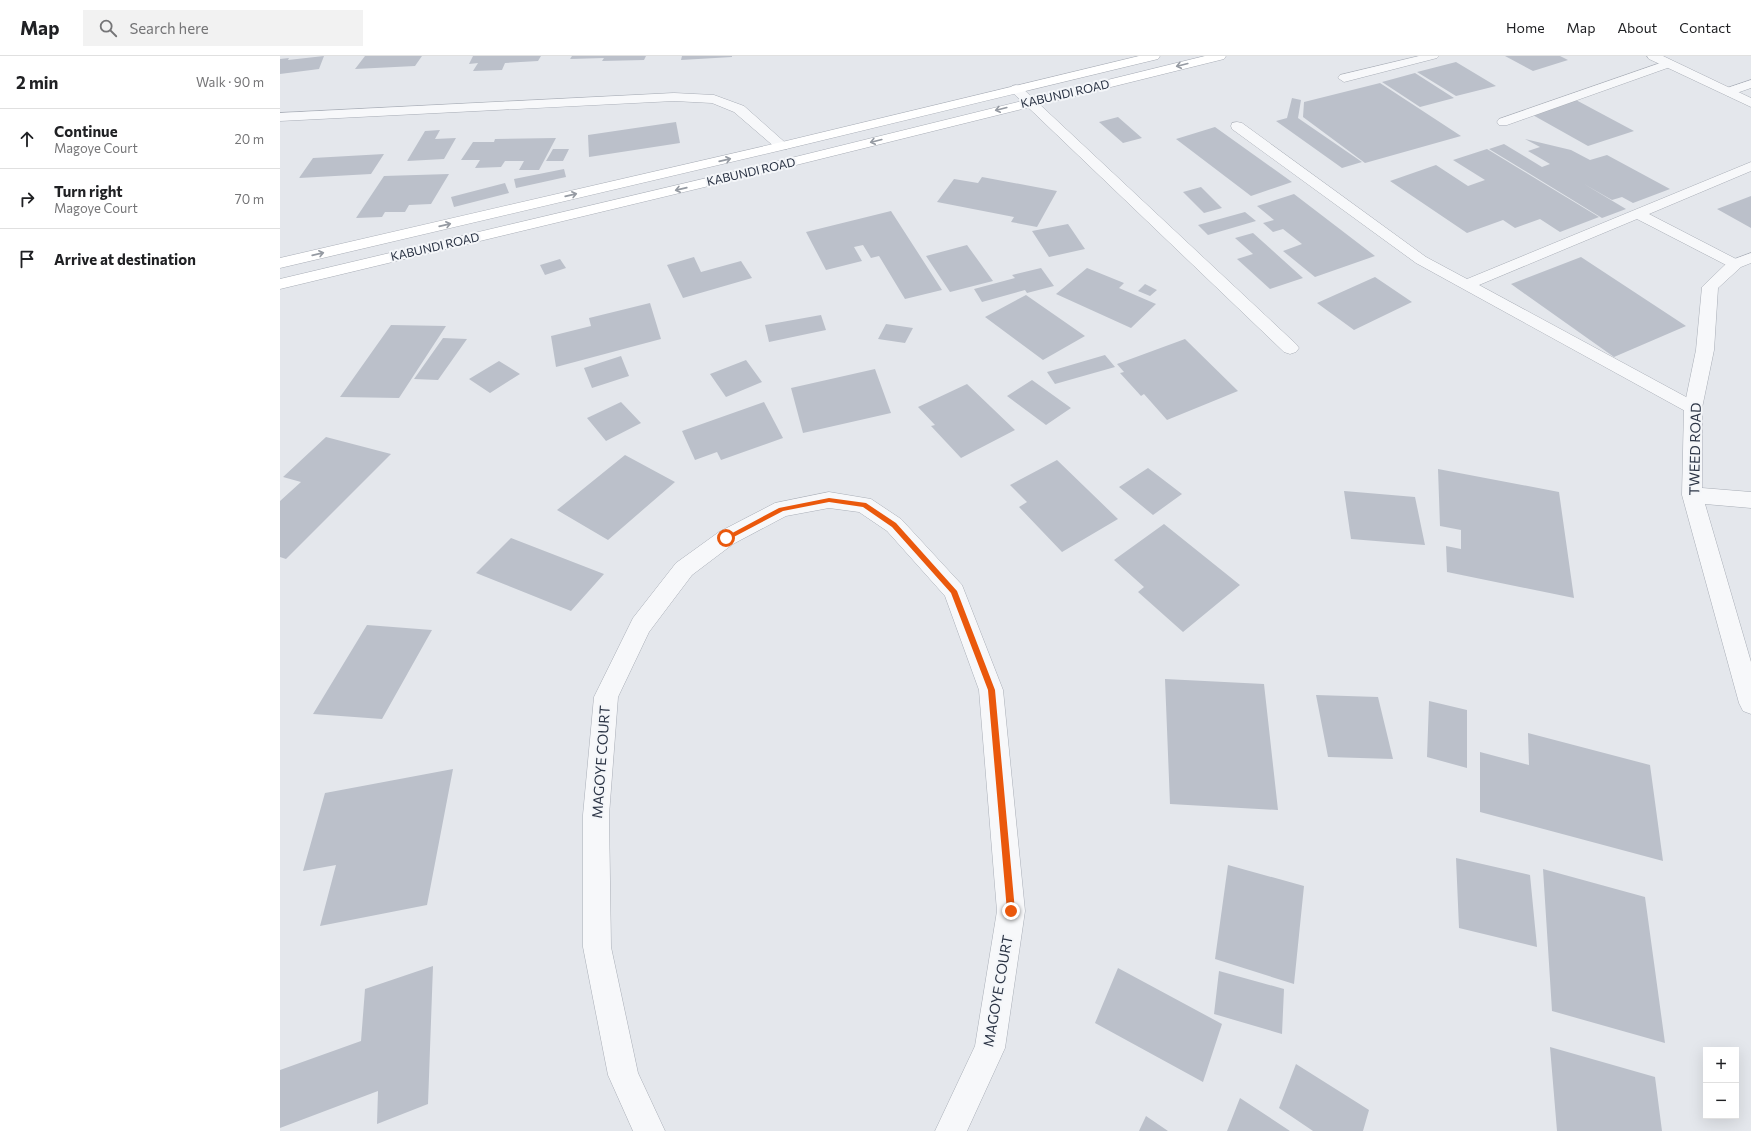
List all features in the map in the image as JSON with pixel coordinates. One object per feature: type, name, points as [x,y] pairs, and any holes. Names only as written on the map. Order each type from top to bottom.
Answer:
[{"type":"street","name":"KABUNDI ROAD","points":[[280,263],[782,146],[1154,56]]},
{"type":"street","name":"KABUNDI ROAD","points":[[280,284],[785,164],[1220,56]]},
{"type":"street","points":[[1653,56],[1751,103]]},
{"type":"street","points":[[1016,89],[1290,348]]},
{"type":"street","points":[[280,117],[674,97],[714,99],[739,109],[782,146]]},
{"type":"street","name":"TWEED ROAD","points":[[1743,261],[1710,287],[1705,350],[1693,408],[1692,495],[1751,703]]},
{"type":"street","points":[[1692,495],[1751,500]]},
{"type":"street","name":"MAGOYE COURT","points":[[649,1131],[622,1075],[597,947],[596,815],[606,697],[641,625],[684,569],[726,538],[782,509],[829,500],[864,505],[894,525],[954,591],[991,690],[1011,911],[990,1048],[951,1131]]},
{"type":"lane","points":[[1344,78],[1433,56]]},
{"type":"lane","points":[[1503,122],[1669,64]]},
{"type":"lane","points":[[1728,92],[1751,84]]},
{"type":"lane","points":[[1237,126],[1421,260],[1693,408]]},
{"type":"lane","points":[[1466,285],[1751,166]]},
{"type":"lane","points":[[1637,214],[1743,261]]},
{"type":"building","points":[[324,56],[319,69],[280,74],[280,59],[289,58],[288,60]]},
{"type":"building","points":[[365,56],[422,56],[415,66],[355,69]]},
{"type":"building","points":[[473,56],[541,56],[538,61],[505,63],[502,70],[473,71],[478,63],[469,64]]},
{"type":"building","points":[[572,56],[646,56],[644,60],[602,61],[604,58],[570,59]]},
{"type":"building","points":[[682,56],[732,56],[732,57],[681,60]]},
{"type":"building","points":[[1505,56],[1560,56],[1568,60],[1533,71]]},
{"type":"building","points":[[1456,62],[1496,86],[1456,96],[1417,72]]},
{"type":"building","points":[[1415,73],[1454,98],[1420,107],[1382,82]]},
{"type":"building","points":[[1380,83],[1461,136],[1365,163],[1303,117],[1304,102]]},
{"type":"building","points":[[1292,98],[1301,100],[1298,118],[1362,162],[1342,168],[1276,121],[1287,118]]},
{"type":"building","points":[[1576,100],[1634,131],[1588,146],[1531,114]]},
{"type":"building","points":[[1118,117],[1142,138],[1123,143],[1099,122]]},
{"type":"building","points":[[676,122],[680,143],[589,157],[588,135]]},
{"type":"building","points":[[1215,127],[1292,182],[1251,196],[1176,139]]},
{"type":"building","points":[[440,130],[435,139],[456,138],[444,159],[407,161],[425,131]]},
{"type":"building","points":[[556,138],[539,170],[519,170],[524,161],[505,161],[501,167],[475,168],[480,160],[461,160],[473,142],[494,142],[495,139]]},
{"type":"building","points":[[1525,139],[1571,150],[1590,160],[1607,155],[1670,189],[1633,203],[1622,197],[1612,200],[1584,184],[1626,209],[1602,218],[1489,149],[1504,144],[1542,167],[1550,164],[1528,151],[1540,147]]},
{"type":"building","points":[[553,149],[569,149],[563,161],[546,161]]},
{"type":"building","points":[[1487,149],[1599,217],[1560,232],[1540,219],[1515,228],[1503,220],[1467,233],[1390,181],[1436,165],[1468,186],[1485,180],[1453,160]]},
{"type":"building","points":[[384,154],[371,174],[299,178],[313,158]]},
{"type":"building","points":[[564,169],[566,177],[516,188],[514,179]]},
{"type":"building","points":[[449,174],[431,204],[409,205],[405,212],[385,212],[382,217],[356,218],[384,176]]},
{"type":"building","points":[[982,177],[1057,191],[1037,227],[1011,222],[1014,217],[937,202],[954,179],[978,183]]},
{"type":"building","points":[[505,183],[509,193],[454,207],[451,197]]},
{"type":"building","points":[[1201,187],[1222,208],[1204,213],[1183,192]]},
{"type":"building","points":[[1294,194],[1375,256],[1315,277],[1283,251],[1302,244],[1283,229],[1273,232],[1263,223],[1274,220],[1257,206]]},
{"type":"building","points":[[1751,196],[1751,228],[1717,209]]},
{"type":"building","points":[[891,211],[942,290],[905,299],[879,256],[871,258],[863,245],[854,247],[862,261],[826,270],[806,232]]},
{"type":"building","points":[[1245,212],[1256,221],[1208,235],[1198,225]]},
{"type":"building","points":[[1068,224],[1085,249],[1049,257],[1032,231]]},
{"type":"building","points":[[1253,233],[1303,278],[1270,289],[1237,259],[1253,254],[1235,238]]},
{"type":"building","points":[[967,245],[993,281],[950,292],[926,256]]},
{"type":"building","points":[[694,257],[701,272],[741,261],[752,278],[683,298],[667,265]]},
{"type":"building","points":[[1581,257],[1686,326],[1614,357],[1511,284]]},
{"type":"building","points":[[560,259],[566,268],[545,275],[540,265]]},
{"type":"building","points":[[1041,268],[1054,286],[1027,293],[1025,290],[982,302],[974,289],[1015,278],[1012,275]]},
{"type":"building","points":[[1087,268],[1124,283],[1119,288],[1156,304],[1131,328],[1056,294]]},
{"type":"building","points":[[1375,277],[1412,302],[1354,330],[1317,303]]},
{"type":"building","points":[[1145,284],[1157,290],[1150,296],[1138,291]]},
{"type":"building","points":[[1026,295],[1085,336],[1043,360],[985,317]]},
{"type":"building","points":[[650,303],[661,339],[556,367],[551,336],[591,326],[589,318]]},
{"type":"building","points":[[821,315],[826,330],[769,342],[765,325]]},
{"type":"building","points":[[886,324],[913,328],[905,343],[878,339]]},
{"type":"building","points":[[391,325],[446,326],[399,398],[340,397]]},
{"type":"building","points":[[443,338],[467,339],[438,380],[414,379]]},
{"type":"building","points":[[1185,339],[1238,391],[1167,420],[1144,394],[1141,396],[1120,373],[1124,372],[1117,364]]},
{"type":"building","points":[[1105,355],[1115,367],[1055,384],[1047,372]]},
{"type":"building","points":[[621,356],[629,376],[592,388],[584,368]]},
{"type":"building","points":[[746,360],[762,382],[726,397],[710,374]]},
{"type":"building","points":[[499,361],[520,374],[490,393],[469,379]]},
{"type":"building","points":[[875,369],[891,413],[803,433],[791,388]]},
{"type":"building","points":[[1032,380],[1071,408],[1046,425],[1007,396]]},
{"type":"building","points":[[967,384],[1015,430],[961,458],[931,426],[935,425],[918,407]]},
{"type":"building","points":[[621,402],[641,423],[606,441],[587,418]]},
{"type":"building","points":[[764,402],[783,438],[721,460],[717,452],[695,460],[682,431]]},
{"type":"building","points":[[326,437],[391,454],[286,559],[280,557],[280,501],[301,482],[283,477]]},
{"type":"building","points":[[625,455],[675,482],[608,540],[557,510]]},
{"type":"building","points":[[1057,460],[1118,519],[1062,552],[1019,507],[1027,502],[1010,485]]},
{"type":"building","points":[[1148,468],[1182,494],[1153,515],[1119,487]]},
{"type":"building","points":[[1438,469],[1559,492],[1574,598],[1447,572],[1446,546],[1461,549],[1461,530],[1440,526]]},
{"type":"building","points":[[1344,491],[1415,497],[1425,545],[1351,539]]},
{"type":"building","points":[[1164,524],[1240,585],[1183,632],[1138,592],[1144,587],[1114,560]]},
{"type":"building","points":[[511,538],[604,574],[571,611],[476,573]]},
{"type":"building","points":[[367,625],[432,630],[382,719],[313,714]]},
{"type":"building","points":[[1165,679],[1264,684],[1278,810],[1170,804]]},
{"type":"building","points":[[1316,695],[1378,697],[1393,759],[1328,757]]},
{"type":"building","points":[[1429,701],[1467,710],[1467,768],[1427,757]]},
{"type":"building","points":[[1528,733],[1650,765],[1663,861],[1480,812],[1480,752],[1529,765]]},
{"type":"building","points":[[453,769],[427,905],[320,926],[336,865],[303,871],[325,793]]},
{"type":"building","points":[[1456,858],[1530,875],[1537,947],[1459,928]]},
{"type":"building","points":[[1228,865],[1304,886],[1294,984],[1215,959]]},
{"type":"building","points":[[1543,869],[1645,897],[1665,1043],[1552,1011]]},
{"type":"building","points":[[433,966],[428,1104],[377,1124],[378,1091],[280,1128],[280,1070],[361,1041],[365,989]]},
{"type":"building","points":[[1118,968],[1222,1024],[1203,1082],[1095,1023]]},
{"type":"building","points":[[1219,971],[1284,989],[1282,1034],[1214,1014]]},
{"type":"building","points":[[1550,1047],[1655,1077],[1662,1131],[1557,1131]]},
{"type":"building","points":[[1296,1064],[1369,1110],[1363,1131],[1313,1131],[1279,1108]]},
{"type":"building","points":[[1240,1098],[1290,1131],[1227,1131]]},
{"type":"building","points":[[1146,1116],[1168,1131],[1139,1131]]},
{"type":"route","points":[[726,538],[782,509],[829,500],[864,505],[894,525],[954,591],[991,690],[1002,797],[1011,911]]}]
